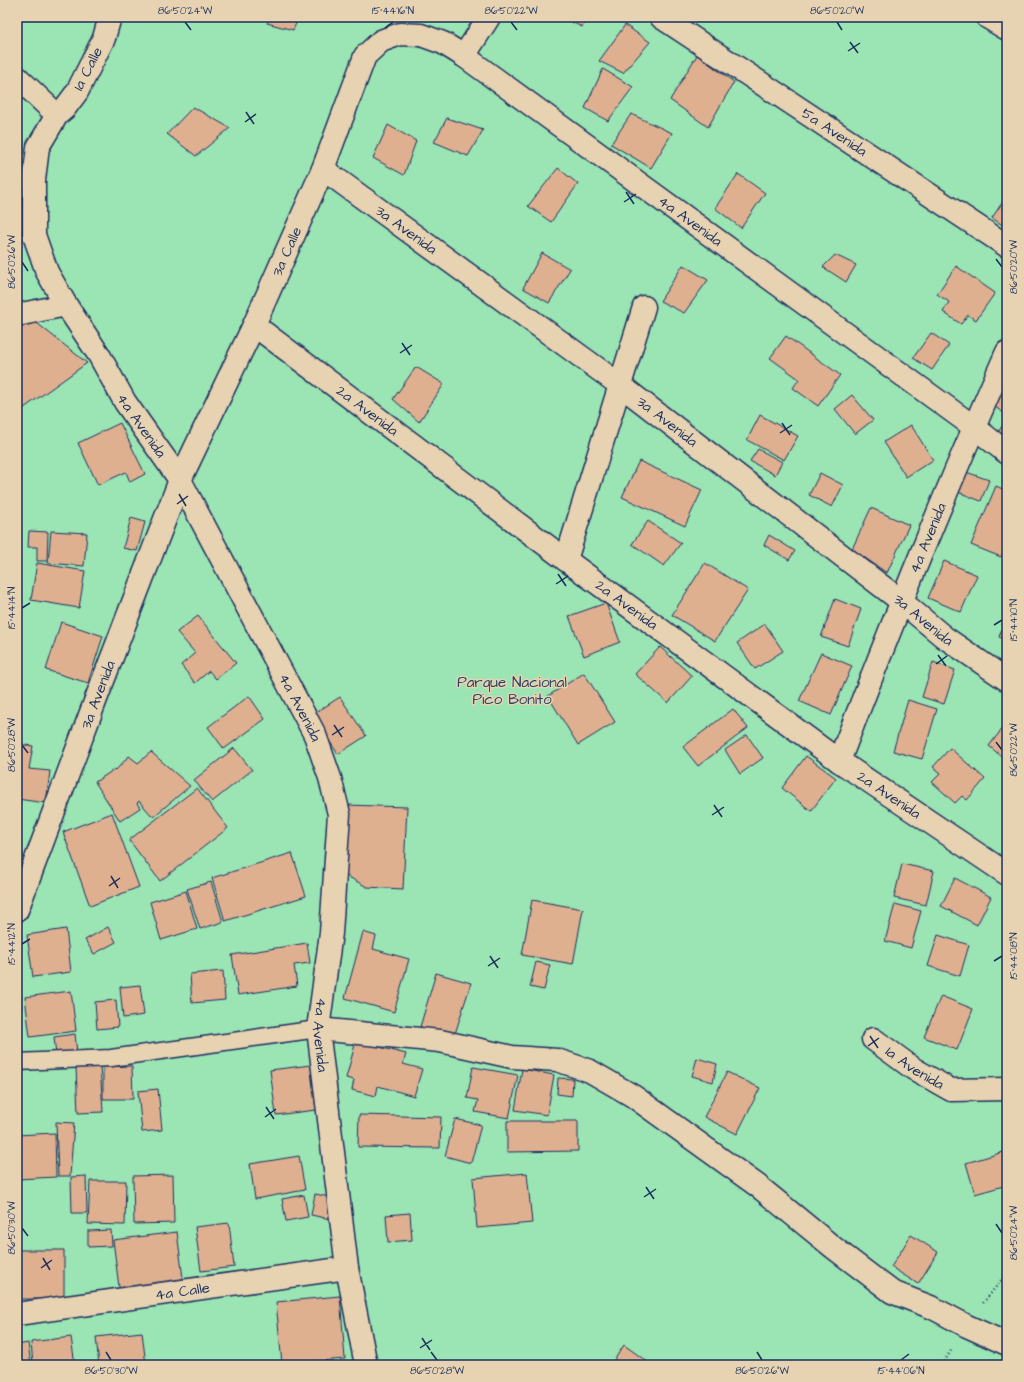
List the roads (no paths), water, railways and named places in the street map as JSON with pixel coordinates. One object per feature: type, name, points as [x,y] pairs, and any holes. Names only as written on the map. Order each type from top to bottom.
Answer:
[{"type":"street","name":"1a Calle","points":[[57,115],[65,108],[77,92],[104,38],[110,17]]},
{"type":"street","points":[[464,56],[489,17]]},
{"type":"street","name":"5a Avenida","points":[[661,17],[1007,246]]},
{"type":"street","points":[[987,17],[1007,29]]},
{"type":"street","name":"4a Avenida","points":[[400,34],[421,34],[443,43],[464,56],[974,427],[1007,453]]},
{"type":"street","name":"3a Calle","points":[[180,480],[254,325],[323,169],[365,56],[381,41],[400,34]]},
{"type":"street","points":[[17,77],[57,115]]},
{"type":"street","name":"4a Avenida","points":[[57,115],[38,147],[34,180],[34,235],[47,272],[66,305],[99,355],[125,402],[180,480],[315,735],[330,778],[339,814],[331,933],[318,1029],[347,1268],[366,1365]]},
{"type":"street","name":"3a Avenida","points":[[323,169],[620,385],[901,601],[944,637],[1007,680]]},
{"type":"street","points":[[17,314],[66,305]]},
{"type":"street","points":[[566,560],[644,308]]},
{"type":"street","name":"2a Avenida","points":[[254,325],[566,560],[838,761],[1007,874]]},
{"type":"street","name":"4a Avenida","points":[[838,761],[901,601],[1007,352]]},
{"type":"street","name":"3a Avenida","points":[[17,910],[180,480]]},
{"type":"street","points":[[318,1029],[440,1040],[512,1057],[557,1060],[590,1071],[633,1096],[752,1182],[834,1248],[892,1292],[933,1308],[967,1326],[1007,1344]]},
{"type":"street","name":"1a Avenida","points":[[874,1038],[914,1069],[951,1090],[1007,1090]]},
{"type":"street","name":"4a Calle","points":[[17,1314],[347,1268]]},
{"type":"lane","points":[[17,1062],[111,1058],[318,1029]]},
{"type":"park label","name":"Parque Nacional Pico Bonito","points":[[512,690]]}]
